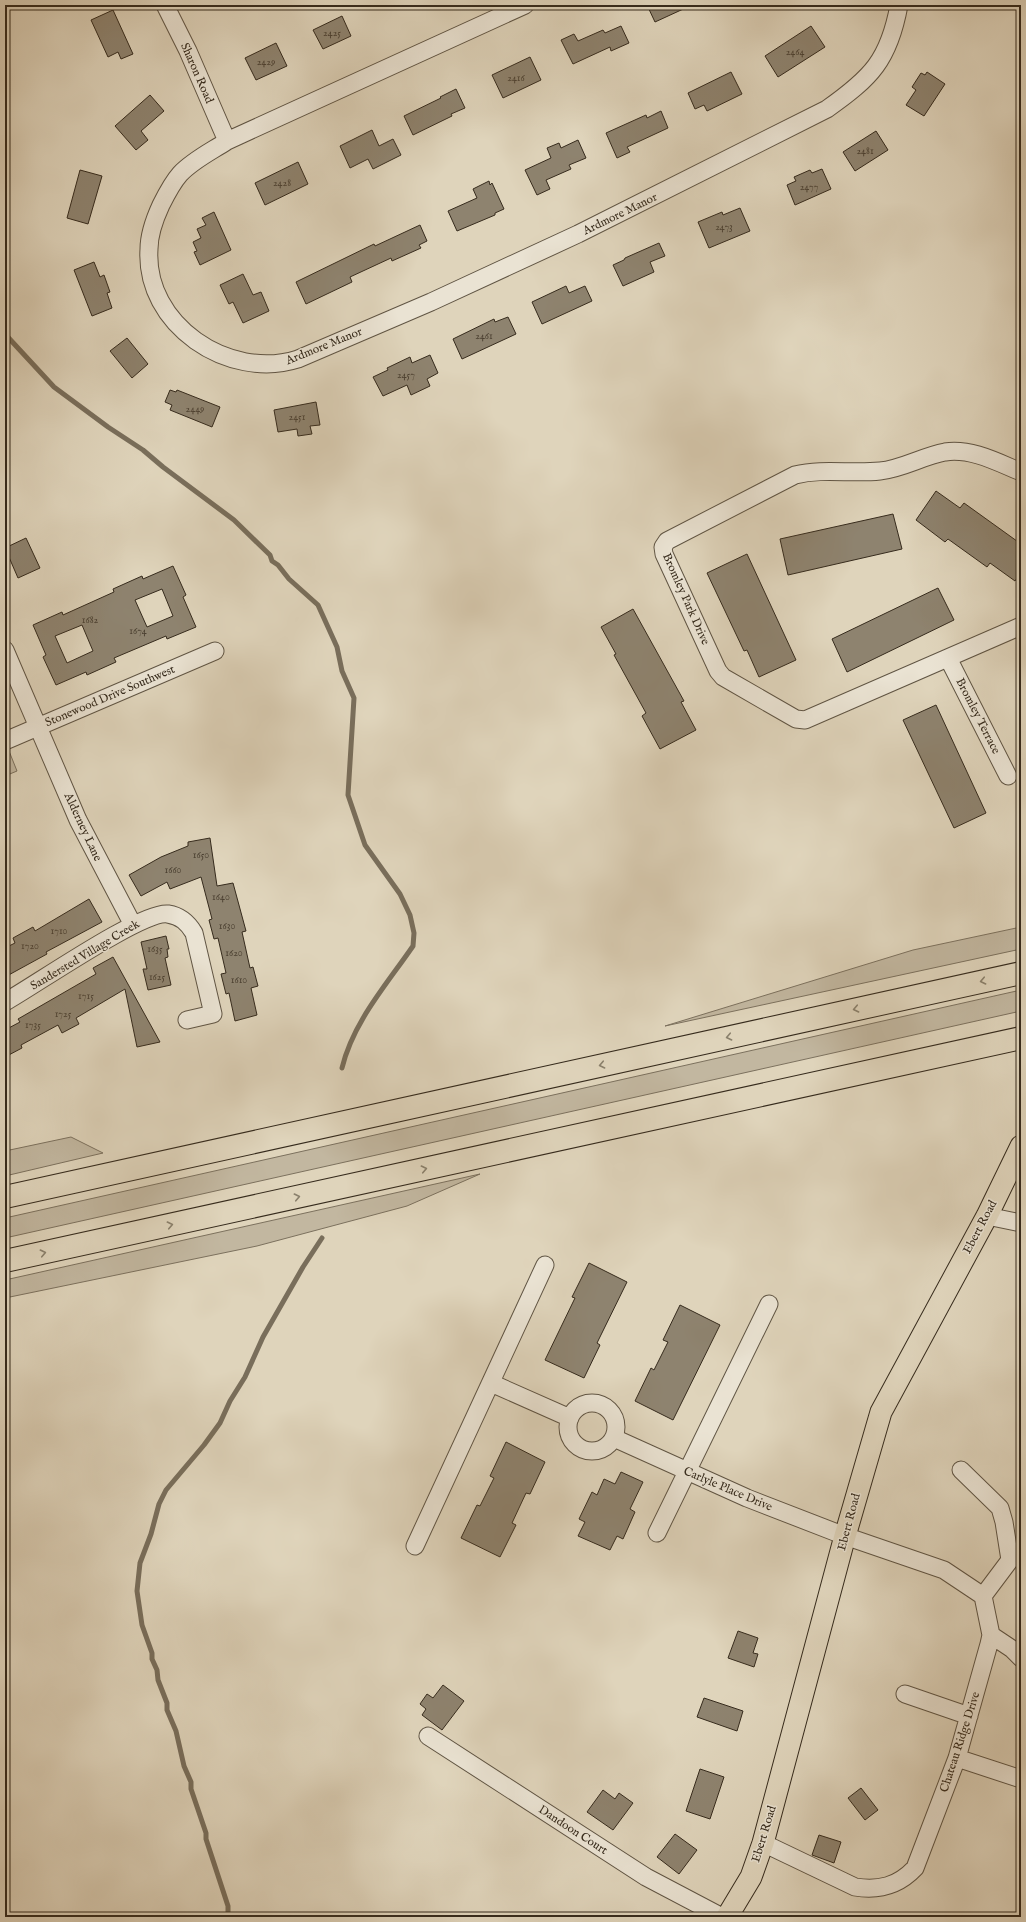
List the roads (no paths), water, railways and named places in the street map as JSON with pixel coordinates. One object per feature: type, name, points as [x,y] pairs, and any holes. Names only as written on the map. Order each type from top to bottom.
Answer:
[{"type":"highway","points":[[5,1198],[1021,973]]},
{"type":"highway","points":[[5,1261],[1021,1038]]},
{"type":"main road","name":"Ebert Road","points":[[727,1917],[750,1877],[763,1843],[845,1536],[881,1412],[987,1216],[1021,1146]]},
{"type":"street","name":"Sharon Road","points":[[165,5],[188,51],[228,141]]},
{"type":"street","name":"Ardmore Manor","points":[[525,5],[228,141],[190,165],[179,175],[167,193],[152,228],[148,249],[150,271],[163,306],[176,324],[193,339],[212,351],[232,359],[254,364],[284,363],[431,302],[578,234],[827,109],[851,92],[872,71],[885,54],[891,41],[899,5]]},
{"type":"street","name":"Bromley Park Drive","points":[[1021,472],[980,456],[963,452],[945,452],[888,470],[811,471],[795,475],[667,541],[663,547],[667,561],[718,671],[723,677],[796,718],[805,720],[1021,626]]},
{"type":"street","name":"Alderney Lane","points":[[5,650],[78,820],[133,925]]},
{"type":"street","name":"Stonewood Drive Southwest","points":[[5,741],[38,726],[62,718],[215,651]]},
{"type":"street","name":"Bromley Terrace","points":[[948,658],[1008,776]]},
{"type":"street","name":"Sandersted Village Creek","points":[[5,1002],[133,925],[150,916],[168,914],[179,917],[188,924],[194,933],[213,1014],[187,1020]]},
{"type":"street","points":[[987,1216],[1021,1223]]},
{"type":"street","points":[[415,1546],[545,1265]]},
{"type":"street","points":[[657,1533],[769,1304]]},
{"type":"street","points":[[491,1383],[570,1418]]},
{"type":"street","points":[[592,1402],[604,1405],[613,1414],[617,1426],[614,1438],[605,1448],[593,1451],[580,1448],[571,1439],[568,1427],[571,1415],[580,1406],[592,1402]]},
{"type":"street","name":"Carlyle Place Drive","points":[[614,1438],[747,1498],[845,1536]]},
{"type":"street","points":[[845,1536],[944,1570],[983,1596],[1010,1560],[1004,1522],[1000,1508],[961,1470]]},
{"type":"street","name":"Chateau Ridge Drive","points":[[763,1843],[856,1887],[870,1889],[889,1886],[906,1877],[915,1868],[957,1758],[991,1635],[989,1617],[983,1596]]},
{"type":"street","points":[[991,1635],[1012,1649],[1021,1658]]},
{"type":"street","points":[[906,1694],[969,1716]]},
{"type":"street","name":"Dandoon Court","points":[[428,1736],[646,1877],[722,1917]]},
{"type":"street","points":[[957,1758],[1021,1779]]},
{"type":"waterway","points":[[5,334],[54,387],[108,427],[143,450],[163,467],[234,520],[270,555],[272,561],[278,565],[289,579],[318,605],[337,647],[342,671],[354,698],[348,795],[365,845],[400,894],[410,915],[414,933],[413,946],[362,1019],[347,1051],[342,1068]]},
{"type":"waterway","points":[[228,1917],[228,1906],[191,1789],[191,1782],[184,1766],[176,1731],[167,1710],[167,1703],[158,1680],[157,1670],[152,1659],[152,1653],[142,1625],[137,1591],[140,1563],[151,1534],[159,1504],[166,1490],[204,1445],[220,1423],[230,1401],[245,1377],[263,1337],[303,1267],[322,1238]]}]
